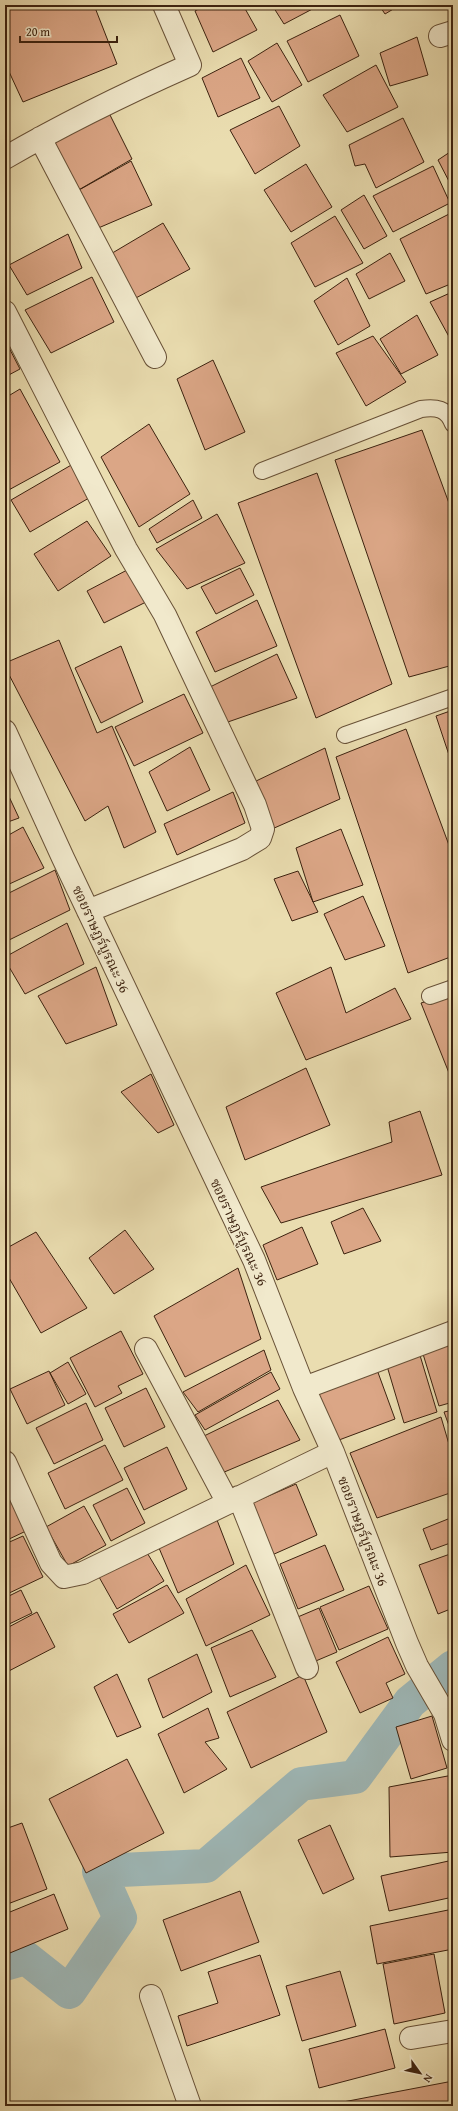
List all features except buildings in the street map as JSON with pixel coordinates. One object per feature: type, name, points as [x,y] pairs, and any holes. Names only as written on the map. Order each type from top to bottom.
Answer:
[{"type":"street","points":[[5,158],[40,138],[147,84],[190,65],[164,5]]},
{"type":"street","points":[[40,138],[155,357]]},
{"type":"street","points":[[5,312],[126,549],[165,615],[255,805],[263,829],[260,838],[242,849],[88,911]]},
{"type":"street","name":"ซอยราษฎร์บูรณะ 36","points":[[5,731],[88,911],[254,1260],[304,1388],[333,1452],[417,1666],[434,1692],[445,1714],[453,1740]]},
{"type":"street","points":[[304,1388],[453,1332]]},
{"type":"street","points":[[146,1349],[234,1500],[308,1668]]},
{"type":"street","points":[[8,1476],[50,1563],[64,1577],[83,1573],[333,1452]]},
{"type":"street","points":[[151,1996],[190,2106]]},
{"type":"street","points":[[411,2038],[453,2030]]},
{"type":"lane","points":[[262,471],[421,409],[433,407],[442,409],[450,416],[453,424]]},
{"type":"lane","points":[[345,735],[453,697]]},
{"type":"lane","points":[[430,996],[453,988]]},
{"type":"waterway","points":[[5,1964],[26,1958],[69,1992],[120,1918],[99,1871],[206,1866],[301,1784],[355,1777],[410,1702],[453,1667]]}]
